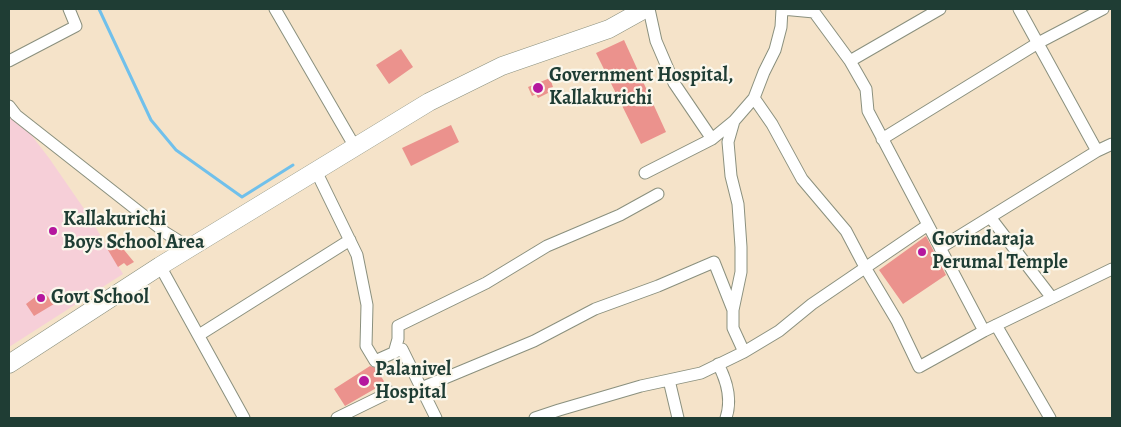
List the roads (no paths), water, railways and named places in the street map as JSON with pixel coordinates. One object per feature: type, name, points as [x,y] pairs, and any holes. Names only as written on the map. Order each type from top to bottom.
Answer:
[{"type":"main road","points":[[9,364],[160,266],[429,102],[502,66],[609,29],[647,9]]},
{"type":"street","points":[[9,62],[76,26],[69,9]]},
{"type":"street","points":[[274,9],[355,147]]},
{"type":"street","points":[[647,9],[656,40],[674,83],[712,139]]},
{"type":"street","points":[[645,173],[712,139],[734,121],[754,98],[774,50],[781,27],[782,9],[814,10],[850,60],[866,89],[868,111],[984,331]]},
{"type":"street","points":[[850,60],[940,9]]},
{"type":"street","points":[[1019,9],[1097,151]]},
{"type":"street","points":[[882,138],[1038,43],[1103,9]]},
{"type":"street","points":[[754,98],[772,124],[802,179],[846,231],[897,321],[919,367],[984,331],[1112,269]]},
{"type":"street","points":[[9,106],[16,115],[159,227],[190,248]]},
{"type":"street","points":[[734,121],[728,142],[731,176],[738,204],[741,272],[733,310],[733,328],[744,352]]},
{"type":"street","points":[[940,248],[1097,151],[1112,144]]},
{"type":"street","points":[[316,171],[357,255],[367,306],[366,346],[375,361],[402,349],[436,418]]},
{"type":"street","points":[[394,353],[398,339],[398,326],[486,283],[547,246],[620,216],[658,194]]},
{"type":"street","points":[[990,217],[1052,298]]},
{"type":"street","points":[[535,418],[669,380],[701,373],[744,352],[779,331],[812,304],[928,226]]},
{"type":"street","points":[[199,335],[350,240]]},
{"type":"street","points":[[421,388],[534,341],[595,309],[658,286],[714,262],[733,310]]},
{"type":"street","points":[[160,266],[244,418]]},
{"type":"street","points":[[996,325],[1050,418]]},
{"type":"street","points":[[718,364],[726,380],[729,409],[726,418]]},
{"type":"street","points":[[669,380],[678,418]]},
{"type":"street","points":[[337,418],[390,392]]},
{"type":"waterway","points":[[99,9],[151,120],[176,150],[242,197],[293,165]]},
{"type":"place","name":"Government Hospital, Kallakurichi","points":[[538,88]]},
{"type":"place","name":"Kallakurichi Boys School Area","points":[[53,231]]},
{"type":"place","name":"Govindaraja Perumal Temple","points":[[922,252]]},
{"type":"place","name":"Govt School","points":[[41,298]]},
{"type":"place","name":"Palanivel Hospital","points":[[364,381]]}]
